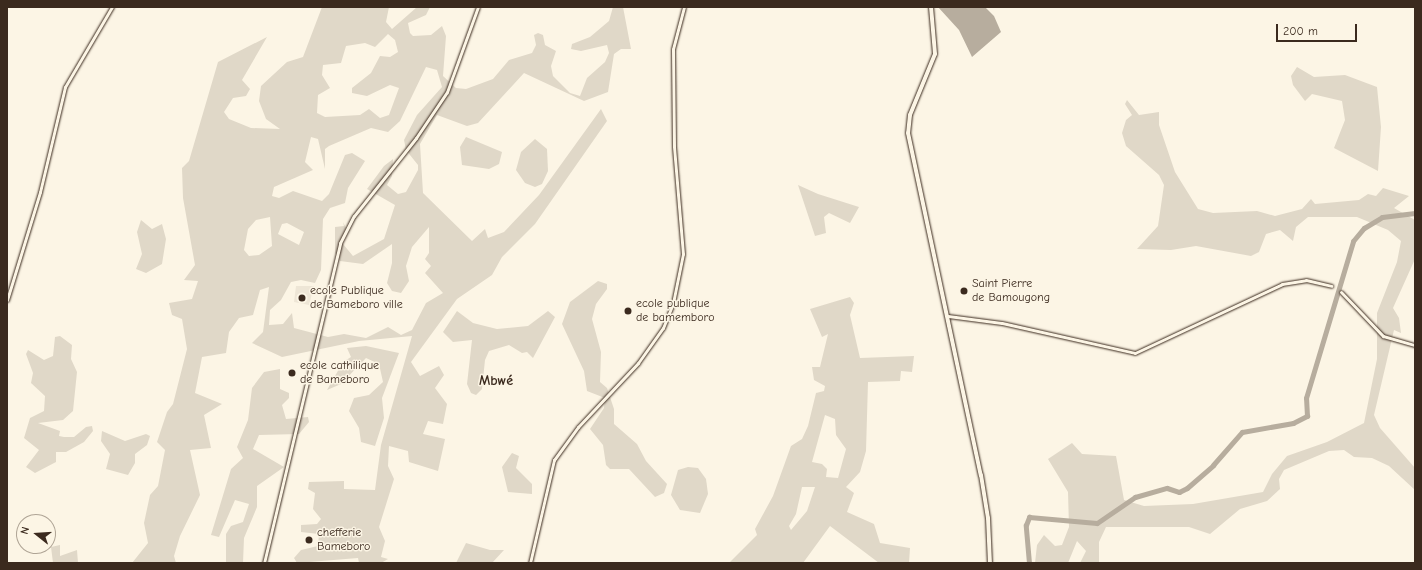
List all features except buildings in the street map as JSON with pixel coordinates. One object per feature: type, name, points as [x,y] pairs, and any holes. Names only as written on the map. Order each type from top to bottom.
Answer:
[{"type":"main road","points":[[931,7],[935,54],[910,115],[908,134],[982,480],[990,563]]},
{"type":"street","points":[[7,300],[40,192],[65,87],[112,7]]},
{"type":"street","points":[[264,563],[340,243],[354,216],[416,138],[447,92],[478,7]]},
{"type":"street","points":[[530,563],[554,460],[654,340],[669,314],[679,283],[683,254],[674,146],[673,57],[684,7]]},
{"type":"street","points":[[948,316],[1002,323],[1135,353],[1282,284],[1306,280],[1331,286]]},
{"type":"street","points":[[1340,292],[1383,336],[1415,345]]},
{"type":"shaded area","points":[[322,7],[389,7],[386,22],[392,29],[417,7],[430,7],[426,15],[408,23],[410,33],[413,36],[431,35],[442,26],[446,36],[443,76],[456,88],[466,89],[493,79],[509,60],[532,53],[536,45],[534,35],[538,33],[543,35],[545,45],[556,51],[551,66],[553,76],[570,93],[580,96],[587,78],[605,62],[609,53],[607,45],[581,51],[571,49],[572,44],[590,37],[609,21],[613,7],[623,7],[631,49],[621,49],[614,54],[608,92],[584,101],[524,73],[478,123],[467,126],[437,115],[420,144],[423,193],[472,241],[485,229],[488,238],[504,232],[539,195],[601,109],[607,121],[535,224],[502,257],[492,275],[457,299],[411,362],[420,376],[439,366],[444,375],[435,388],[447,404],[443,424],[428,421],[423,434],[445,439],[438,471],[409,462],[408,451],[389,446],[388,466],[394,479],[379,527],[385,541],[381,557],[388,559],[381,563],[359,563],[358,558],[297,563],[294,558],[301,550],[318,546],[319,534],[301,532],[301,525],[317,524],[321,519],[313,509],[315,493],[308,489],[309,482],[344,481],[344,489],[375,490],[381,445],[412,336],[359,341],[282,357],[252,343],[263,332],[269,287],[260,290],[253,315],[239,318],[229,332],[226,353],[202,357],[195,393],[222,404],[204,415],[211,448],[190,450],[200,495],[180,536],[174,556],[176,563],[132,563],[148,543],[144,523],[150,495],[158,486],[165,450],[157,442],[167,412],[173,404],[187,349],[182,319],[172,315],[169,303],[192,299],[198,281],[184,280],[195,265],[183,198],[182,168],[189,161],[218,62],[267,37],[242,80],[250,89],[246,96],[233,98],[224,112],[229,119],[251,128],[280,129],[266,119],[259,101],[261,86],[287,62],[303,57]],"holes":[[[388,34],[395,40],[398,52],[390,57],[380,56],[371,73],[352,88],[352,93],[367,96],[390,85],[399,88],[389,115],[380,118],[369,109],[360,115],[325,117],[317,113],[318,95],[330,88],[322,75],[323,65],[341,63],[346,46],[365,43],[375,47]],[[426,67],[437,70],[442,87],[417,115],[404,140],[406,150],[418,165],[418,170],[406,192],[398,194],[387,185],[392,176],[393,159],[384,166],[367,189],[395,205],[384,239],[353,256],[343,244],[346,228],[343,222],[344,226],[335,227],[335,253],[340,261],[363,264],[392,244],[392,263],[387,283],[392,291],[401,293],[409,281],[406,266],[412,247],[429,227],[429,253],[425,259],[431,266],[425,273],[443,293],[426,303],[412,330],[401,335],[388,327],[366,338],[344,334],[328,337],[294,328],[292,313],[283,324],[269,325],[270,310],[281,300],[291,282],[301,280],[315,283],[321,270],[323,219],[330,208],[345,203],[348,188],[365,161],[352,153],[345,155],[329,194],[322,201],[293,191],[279,198],[272,196],[274,187],[313,170],[305,162],[311,137],[318,139],[325,169],[325,149],[329,146],[371,128],[388,132],[400,121]],[[270,217],[272,246],[259,255],[249,256],[244,250],[248,229],[256,220]],[[287,223],[304,232],[299,245],[278,234],[282,224]]]},
{"type":"shaded area","points":[[938,7],[985,7],[994,16],[1001,32],[972,57],[959,30]]},
{"type":"shaded area","points":[[1297,67],[1314,77],[1345,75],[1377,87],[1381,127],[1378,171],[1334,148],[1345,120],[1342,101],[1312,94],[1305,101],[1293,85],[1291,76]]},
{"type":"shaded area","points":[[1127,100],[1139,115],[1159,112],[1159,125],[1175,172],[1198,209],[1213,213],[1257,211],[1275,216],[1302,209],[1311,199],[1315,204],[1359,200],[1368,194],[1376,196],[1383,188],[1409,196],[1394,208],[1415,220],[1415,259],[1393,308],[1399,318],[1401,333],[1394,330],[1374,415],[1380,428],[1415,468],[1415,490],[1389,466],[1372,458],[1354,457],[1344,450],[1329,451],[1284,470],[1279,479],[1280,489],[1267,501],[1240,509],[1210,534],[1189,527],[1106,527],[1099,542],[1099,563],[1080,563],[1086,551],[1077,541],[1068,563],[1035,563],[1037,545],[1044,535],[1055,546],[1062,545],[1069,527],[1068,492],[1048,459],[1072,443],[1082,454],[1116,456],[1124,500],[1144,506],[1193,504],[1263,492],[1272,474],[1287,456],[1327,442],[1364,423],[1377,359],[1377,313],[1397,262],[1401,241],[1388,230],[1357,217],[1308,217],[1296,227],[1293,241],[1280,230],[1266,234],[1259,252],[1251,256],[1196,246],[1171,250],[1137,249],[1158,226],[1164,185],[1159,175],[1126,146],[1122,133],[1126,120],[1132,115],[1125,104]]},
{"type":"shaded area","points":[[466,137],[502,152],[499,164],[489,169],[462,165],[460,147]]},
{"type":"shaded area","points":[[535,139],[547,149],[548,171],[542,184],[535,187],[525,183],[516,170],[521,152]]},
{"type":"shaded area","points":[[798,185],[818,194],[859,207],[850,223],[829,213],[824,217],[826,233],[815,236]]},
{"type":"shaded area","points":[[141,220],[152,229],[162,224],[166,239],[162,264],[146,273],[136,269],[142,254],[137,232]]},
{"type":"shaded area","points":[[598,281],[607,284],[607,289],[596,304],[592,319],[601,352],[600,382],[607,388],[614,409],[614,424],[637,444],[646,461],[667,484],[664,493],[655,497],[629,469],[610,469],[606,465],[603,445],[590,429],[604,408],[605,398],[587,391],[584,371],[562,324],[570,302]]},
{"type":"shaded area","name":"ecole Publique de Bameboro ville","points":[[296,286],[314,286],[309,305],[294,302]]},
{"type":"shaded area","points":[[850,297],[854,303],[850,315],[860,358],[914,356],[912,372],[901,371],[900,381],[868,382],[866,451],[860,472],[846,487],[854,493],[847,512],[874,524],[880,543],[910,548],[909,563],[879,563],[830,526],[803,563],[729,563],[757,535],[755,529],[773,496],[791,446],[802,439],[808,426],[816,393],[824,391],[825,386],[814,380],[812,367],[820,367],[828,334],[822,337],[810,309]],"holes":[[[825,415],[835,419],[836,435],[846,449],[838,478],[826,477],[827,469],[822,464],[812,462]],[[802,487],[815,487],[807,511],[791,530],[789,526],[796,514]]]},
{"type":"shaded area","points":[[457,311],[473,323],[497,329],[528,326],[548,311],[555,317],[533,358],[527,352],[522,353],[509,345],[489,351],[485,360],[482,389],[476,395],[471,393],[467,384],[472,340],[453,342],[443,332]]},
{"type":"shaded area","points":[[60,336],[72,345],[71,359],[77,372],[73,411],[63,420],[38,423],[60,431],[59,436],[64,437],[74,437],[86,427],[92,426],[93,431],[84,442],[66,452],[56,452],[56,462],[35,473],[26,467],[39,450],[24,438],[30,418],[44,411],[45,396],[31,383],[33,373],[26,354],[28,350],[44,360],[53,356],[55,337]]},
{"type":"shaded area","points":[[366,346],[399,353],[382,398],[384,418],[375,446],[361,442],[359,428],[349,411],[354,398],[369,395],[383,382],[379,364],[366,358],[341,384],[327,390],[343,362],[351,357],[347,348]]},
{"type":"shaded area","points":[[280,369],[280,389],[289,393],[289,398],[282,405],[286,419],[308,417],[309,422],[299,434],[259,435],[253,449],[284,467],[257,486],[257,507],[244,538],[243,563],[226,563],[226,534],[231,526],[243,522],[249,504],[235,500],[219,537],[211,535],[231,469],[243,458],[237,447],[248,420],[252,388],[264,372]]},
{"type":"shaded area","points":[[102,431],[125,441],[146,434],[150,436],[147,445],[135,454],[135,463],[128,475],[106,469],[110,454],[101,441]]},
{"type":"shaded area","points":[[512,453],[519,456],[516,468],[532,484],[532,494],[508,492],[502,467]]},
{"type":"shaded area","points":[[688,467],[698,468],[706,479],[708,494],[700,513],[680,510],[671,495],[678,470]]},
{"type":"shaded area","points":[[466,543],[490,550],[504,550],[492,563],[456,563]]},
{"type":"shaded area","points":[[60,545],[60,556],[77,550],[78,563],[53,563],[52,554],[56,554],[56,546]]},
{"type":"waterway","points":[[1029,563],[1026,525],[1029,517],[1097,523],[1135,497],[1167,488],[1179,492],[1187,488],[1213,465],[1242,432],[1293,423],[1307,416],[1306,398],[1353,241],[1364,228],[1382,217],[1415,213]]},
{"type":"place","name":"Saint Pierre de Bamougong","points":[[964,291]]},
{"type":"place","name":"ecole Publique de Bameboro ville","points":[[302,298]]},
{"type":"place","name":"ecole publique de bamemboro","points":[[628,311]]},
{"type":"place","name":"ecole cathilique de Bameboro","points":[[292,373]]},
{"type":"place","name":"chefferie Bameboro","points":[[309,540]]},
{"type":"district","name":"Mbwé","points":[[496,381]]}]
